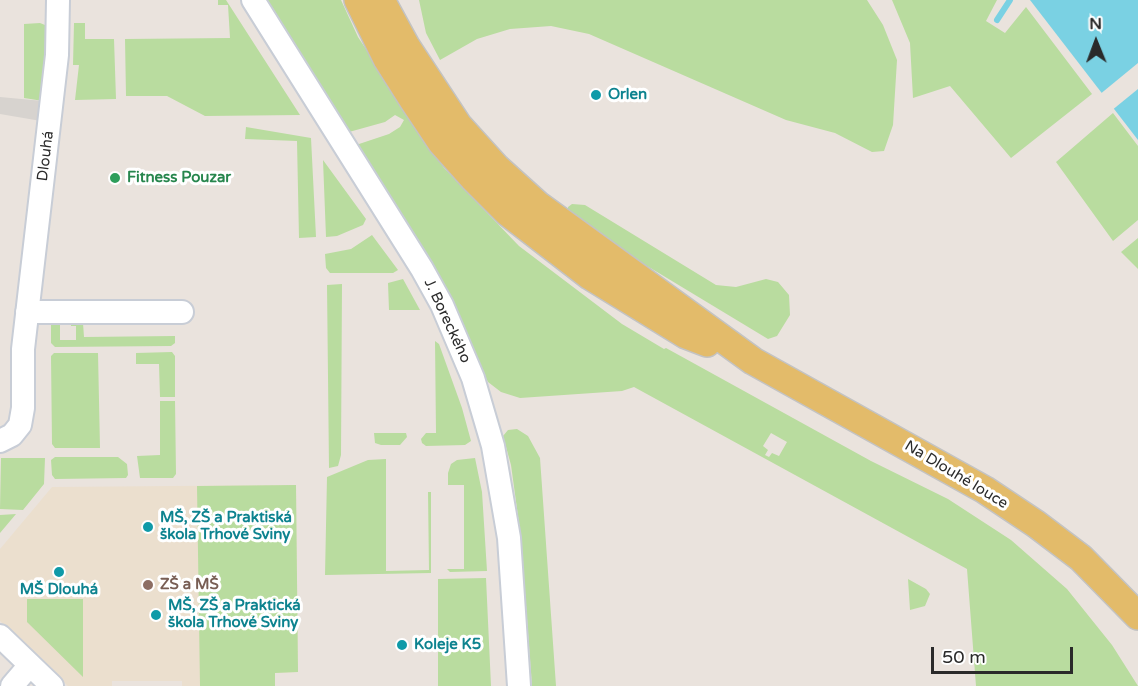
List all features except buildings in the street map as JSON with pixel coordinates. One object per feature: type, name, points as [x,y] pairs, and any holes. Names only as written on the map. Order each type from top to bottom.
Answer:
[{"type":"main road","points":[[358,0],[387,60],[441,142],[507,212],[590,276],[686,335],[753,361]]},
{"type":"main road","points":[[381,0],[406,46],[458,125],[497,168],[558,221],[753,361]]},
{"type":"main road","name":"Na Dlouhé louce","points":[[753,361],[944,467],[1036,524],[1081,558],[1138,616]]},
{"type":"street","name":"Dlouhá","points":[[0,441],[12,435],[20,425],[27,312],[57,55],[58,0]]},
{"type":"street","name":"J. Boreckého","points":[[253,0],[422,269],[442,305],[473,378],[493,446],[509,538],[519,686]]},
{"type":"street","points":[[27,312],[183,312]]},
{"type":"street","points":[[0,636],[52,686]]},
{"type":"street","points":[[12,686],[30,665]]},
{"type":"shaded area","points":[[0,97],[43,101],[41,121],[0,114]]},
{"type":"shaded area","name":"ZŠ a MŠ","points":[[296,485],[298,672],[275,673],[275,686],[182,686],[182,681],[112,681],[112,686],[68,686],[0,621],[0,549],[52,487]]},
{"type":"green space","points":[[218,0],[226,0],[300,115],[205,116],[167,96],[126,96],[125,39],[230,38],[228,5],[218,5]]},
{"type":"green space","points":[[263,0],[341,0],[358,37],[444,168],[519,246],[622,324],[871,461],[948,499],[1011,540],[1067,589],[1112,645],[1138,686],[976,686],[967,569],[634,387],[622,391],[520,398],[501,392],[488,382],[356,145],[389,134],[400,127],[404,120],[395,115],[385,122],[349,132]],"holes":[[[771,433],[787,442],[779,456],[772,453],[769,457],[765,455],[768,450],[763,446]]]},
{"type":"green space","points":[[419,0],[867,0],[883,25],[897,60],[893,125],[884,151],[872,152],[835,133],[786,120],[589,34],[551,26],[510,29],[477,39],[440,60],[426,33]]},
{"type":"green space","points":[[892,0],[997,0],[986,21],[1005,33],[1026,7],[1092,94],[1011,158],[950,86],[913,98],[910,43]]},
{"type":"green space","points":[[74,23],[85,23],[85,39],[114,39],[116,99],[75,100],[79,65],[73,65]]},
{"type":"green space","points":[[24,24],[45,25],[48,33],[43,101],[24,98]]},
{"type":"green space","points":[[1113,113],[1138,146],[1138,220],[1113,241],[1056,162]]},
{"type":"green space","points":[[246,127],[311,138],[316,237],[299,238],[297,141],[245,139]]},
{"type":"green space","points":[[323,160],[366,219],[363,225],[337,236],[326,237]]},
{"type":"green space","points":[[572,204],[585,205],[716,285],[736,287],[766,279],[778,282],[789,295],[790,315],[777,336],[768,339],[609,243],[568,211],[568,207]]},
{"type":"green space","points":[[372,235],[398,270],[393,273],[330,273],[326,268],[325,254],[351,249]]},
{"type":"green space","points":[[1138,238],[1138,269],[1121,252]]},
{"type":"green space","points":[[403,279],[420,310],[389,310],[388,283]]},
{"type":"green space","points":[[342,284],[341,455],[338,466],[329,468],[327,285]]},
{"type":"green space","points":[[51,322],[60,322],[60,340],[76,340],[76,326],[71,326],[71,322],[83,323],[84,337],[175,336],[175,343],[171,346],[55,347],[51,343]]},
{"type":"green space","points":[[435,341],[439,344],[462,408],[471,441],[465,445],[426,446],[422,443],[421,439],[426,433],[436,433]]},
{"type":"green space","points":[[172,352],[175,356],[175,397],[160,397],[159,364],[136,364],[136,353]]},
{"type":"green space","points":[[54,353],[98,353],[100,448],[55,448],[52,444],[51,356]]},
{"type":"green space","points":[[160,401],[175,401],[176,474],[173,478],[140,478],[137,456],[160,455]]},
{"type":"green space","points":[[517,429],[528,436],[540,458],[556,686],[532,686],[521,538],[511,465],[503,436],[508,430]]},
{"type":"green space","points":[[374,433],[406,433],[407,437],[400,445],[381,445],[375,443]]},
{"type":"green space","points":[[55,457],[118,457],[127,464],[128,475],[126,478],[55,479],[52,475],[51,460]]},
{"type":"green space","points":[[1,458],[45,458],[44,484],[23,510],[0,509]]},
{"type":"green space","points":[[475,458],[482,492],[487,571],[450,572],[447,569],[464,569],[464,485],[448,485],[448,473],[451,464],[457,460]]},
{"type":"green space","points":[[386,459],[386,571],[429,570],[428,492],[431,492],[431,573],[325,575],[327,477],[368,460]]},
{"type":"green space","points":[[296,485],[298,672],[275,673],[275,686],[200,686],[197,486]]},
{"type":"green space","points":[[16,514],[0,533],[0,515]]},
{"type":"green space","points":[[486,578],[491,686],[438,686],[438,579]]},
{"type":"green space","points":[[908,579],[926,589],[930,594],[925,606],[910,610]]},
{"type":"green space","points":[[27,599],[83,599],[83,677],[27,622]]},
{"type":"water","points":[[1030,0],[1138,0],[1138,140]]},
{"type":"pier","points":[[1138,63],[1138,89],[1111,111],[1099,95]]},
{"type":"waterway","points":[[997,20],[1010,0]]},
{"type":"place","name":"Orlen","points":[[596,95]]},
{"type":"place","name":"Fitness Pouzar","points":[[115,178]]},
{"type":"place","name":"MŠ, ZŠ a Praktiská škola Trhové Sviny","points":[[148,527]]},
{"type":"place","name":"MŠ Dlouhá","points":[[59,572]]},
{"type":"place","name":"ZŠ a MŠ","points":[[148,585]]},
{"type":"place","name":"MŠ, ZŠ a Praktická škola Trhové Sviny","points":[[156,615]]},
{"type":"place","name":"Koleje K5","points":[[402,645]]}]
